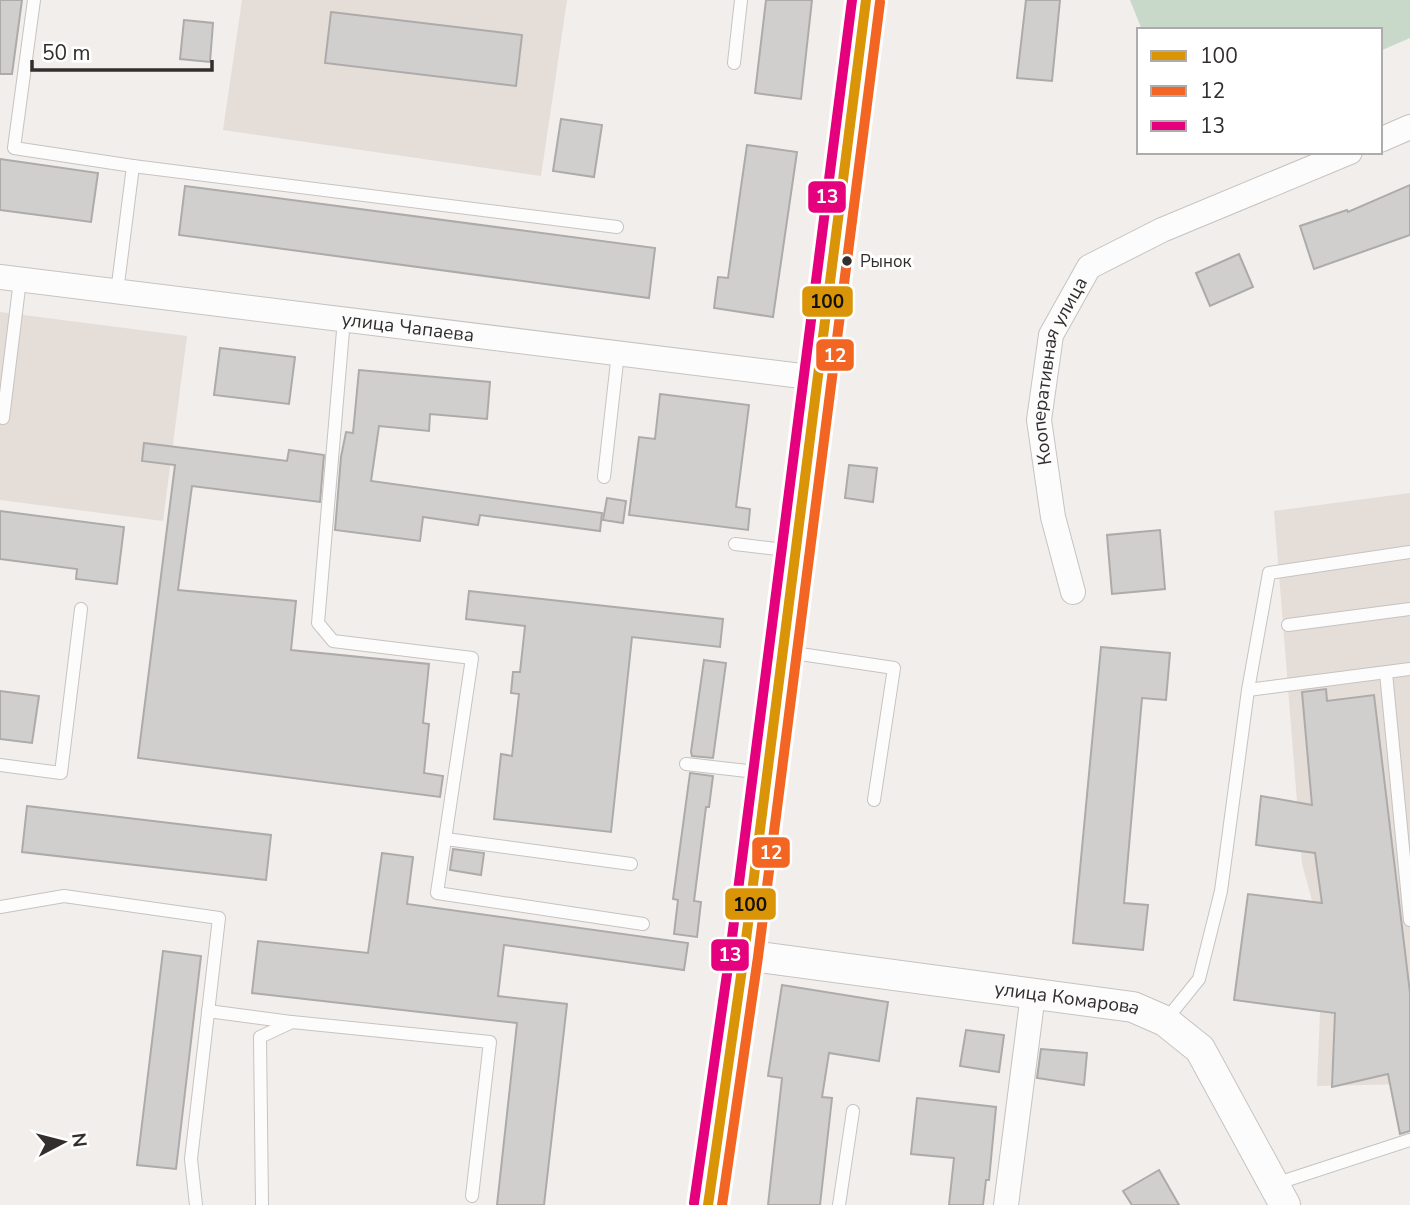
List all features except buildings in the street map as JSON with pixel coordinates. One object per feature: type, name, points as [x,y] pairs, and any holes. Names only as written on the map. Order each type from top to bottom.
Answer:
[{"type":"main road","points":[[708,1205],[744,956],[866,0]]},
{"type":"street","points":[[1382,139],[1410,127]]},
{"type":"street","name":"Кооперативная улица","points":[[1073,592],[1053,517],[1039,421],[1051,335],[1089,267],[1161,230],[1345,154]]},
{"type":"street","name":"улица Чапаева","points":[[10,278],[818,378]]},
{"type":"street","name":"улица Комарова","points":[[744,956],[1133,1007],[1165,1021],[1200,1049],[1280,1195]]},
{"type":"street","points":[[1006,1205],[1034,994]]},
{"type":"lane","points":[[34,0],[13,148],[133,166],[617,227]]},
{"type":"lane","points":[[734,63],[741,0]]},
{"type":"lane","points":[[117,292],[133,166]]},
{"type":"lane","points":[[3,418],[10,278]]},
{"type":"lane","points":[[344,319],[318,622],[332,640],[472,658],[437,894],[643,924]]},
{"type":"lane","points":[[604,477],[618,353]]},
{"type":"lane","points":[[735,544],[796,551]]},
{"type":"lane","points":[[1165,1021],[1199,979],[1221,891],[1248,690],[1269,573],[1410,552]]},
{"type":"lane","points":[[1288,625],[1410,608]]},
{"type":"lane","points":[[0,765],[61,773],[81,609]]},
{"type":"lane","points":[[783,651],[894,668],[874,800]]},
{"type":"lane","points":[[1248,690],[1410,669]]},
{"type":"lane","points":[[1386,673],[1410,920]]},
{"type":"lane","points":[[686,764],[767,774]]},
{"type":"lane","points":[[446,839],[631,864]]},
{"type":"lane","points":[[0,907],[64,896],[219,918],[191,1159],[196,1205]]},
{"type":"lane","points":[[208,1011],[490,1042],[472,1196]]},
{"type":"lane","points":[[262,1205],[260,1037],[292,1022]]},
{"type":"lane","points":[[839,1205],[853,1111]]},
{"type":"lane","points":[[1280,1195],[1410,1140]]},
{"type":"shaded area","points":[[242,0],[567,0],[541,176],[223,130]]},
{"type":"shaded area","points":[[0,312],[187,336],[163,521],[0,500]]},
{"type":"shaded area","points":[[1410,493],[1410,1084],[1317,1086],[1323,940],[1302,864],[1274,511]]},
{"type":"green space","points":[[1130,0],[1410,0],[1410,38],[1382,50],[1382,28],[1141,28]]},
{"type":"transit line","name":"13","points":[[694,1203],[730,953],[852,0]]},
{"type":"transit line","name":"100","points":[[708,1205],[744,955],[866,0]]},
{"type":"transit line","name":"12","points":[[722,1205],[758,957],[880,2]]},
{"type":"place","name":"Рынок","points":[[847,261]]}]
